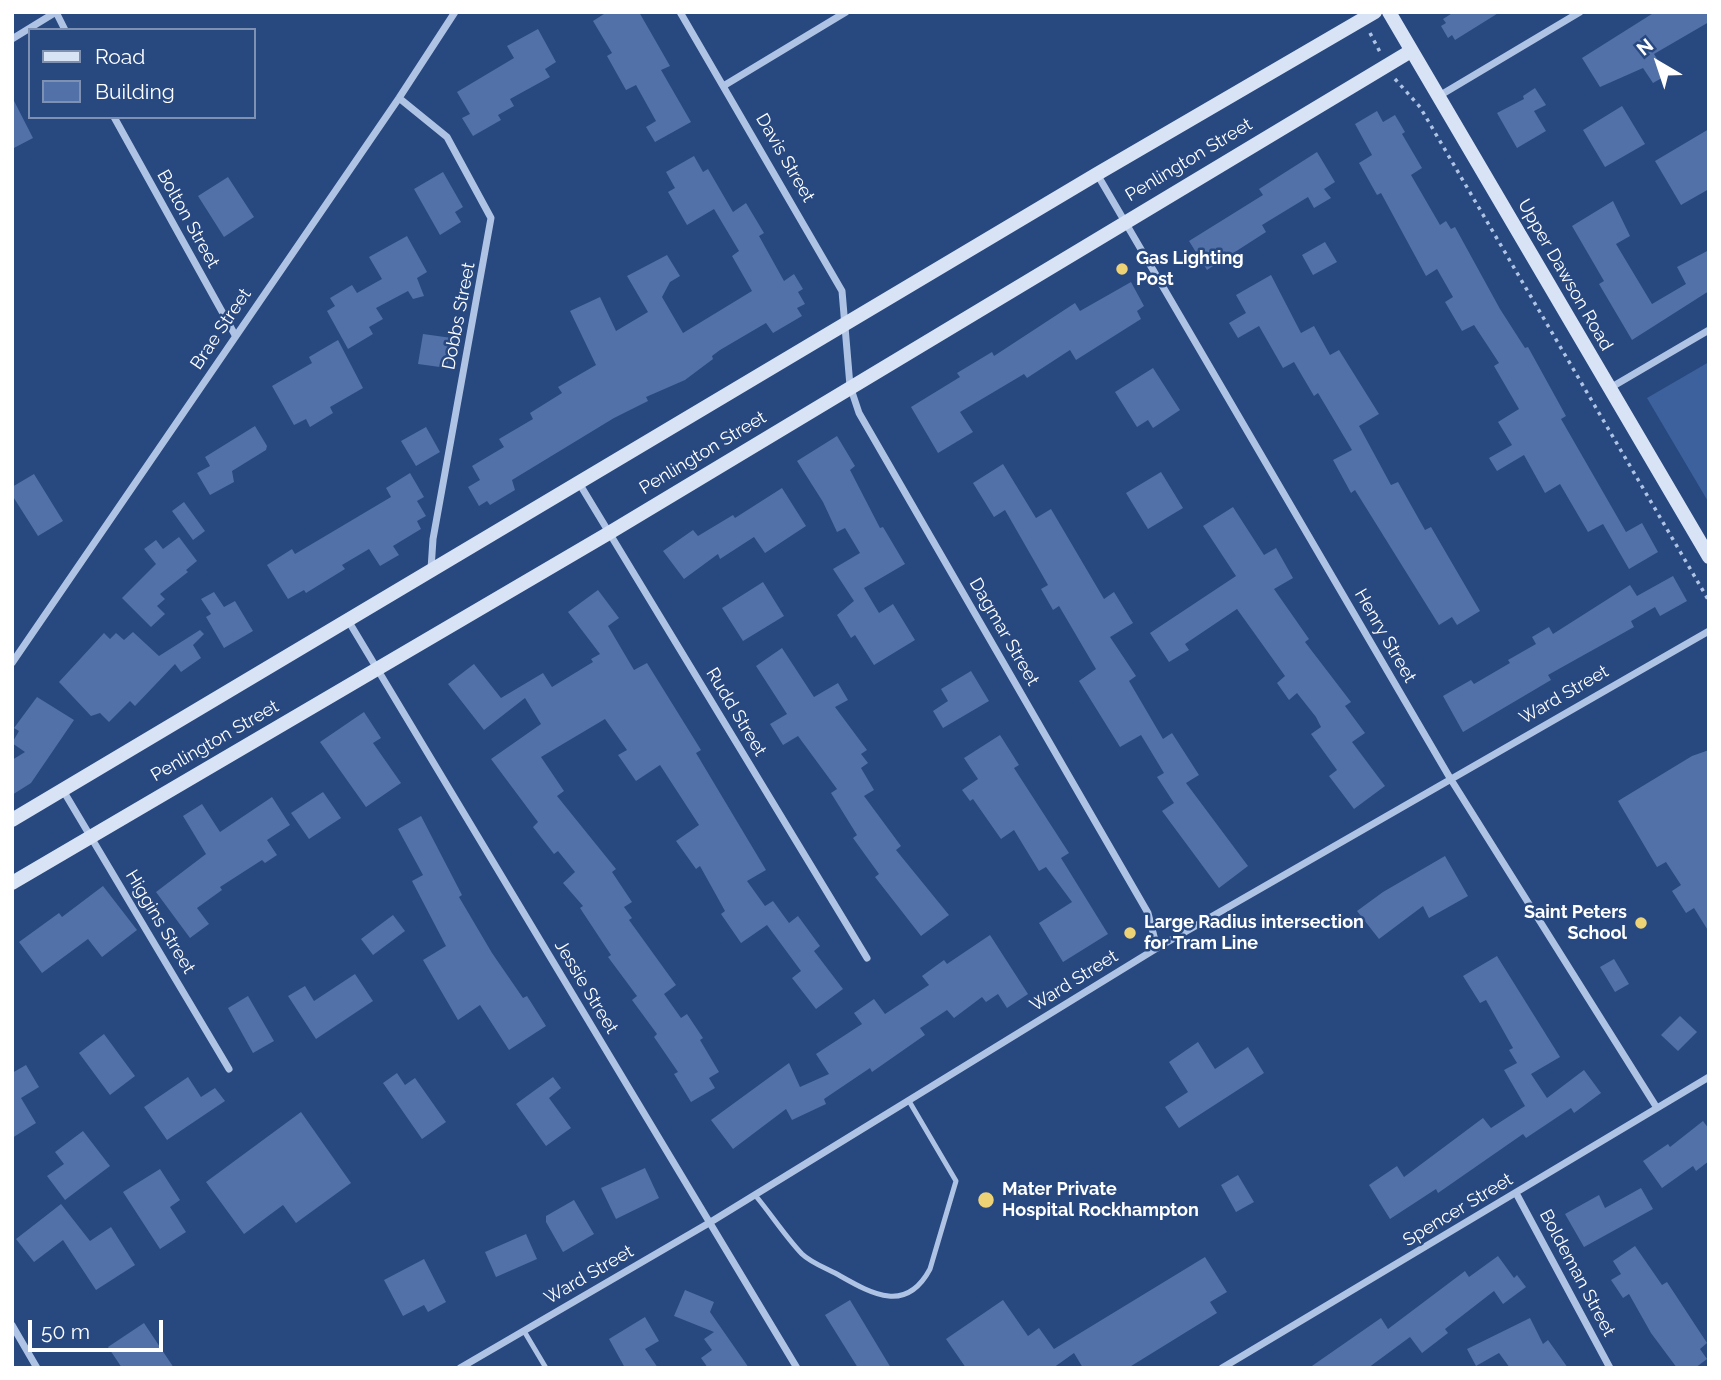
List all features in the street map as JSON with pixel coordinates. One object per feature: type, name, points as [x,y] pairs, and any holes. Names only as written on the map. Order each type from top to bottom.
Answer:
[{"type":"street","points":[[30,28],[56,12],[64,28]]},
{"type":"street","name":"Brae Street","points":[[12,663],[455,12]]},
{"type":"street","name":"Davis Street","points":[[680,12],[725,85],[842,291],[843,326]]},
{"type":"street","points":[[725,85],[846,12]]},
{"type":"street","name":"Upper Dawson Road","points":[[1388,12],[1709,557]]},
{"type":"street","points":[[1438,96],[1580,12]]},
{"type":"street","name":"Penlington Street","points":[[12,820],[64,792],[578,482],[1097,174],[1369,16]]},
{"type":"street","points":[[12,39],[28,29]]},
{"type":"street","name":"Penlington Street","points":[[12,883],[609,533],[1123,221],[1411,51]]},
{"type":"street","name":"Dobbs Street","points":[[399,98],[447,137],[491,218],[433,539],[431,571]]},
{"type":"street","name":"Bolton Street","points":[[115,119],[235,335]]},
{"type":"street","name":"Henry Street","points":[[1097,174],[1450,778],[1657,1108]]},
{"type":"street","name":"Dagmar Street","points":[[843,326],[850,386],[859,413],[1148,913],[1157,948]]},
{"type":"street","points":[[1610,388],[1709,330]]},
{"type":"street","name":"Rudd Street","points":[[578,482],[867,958]]},
{"type":"street","name":"Jessie Street","points":[[349,622],[797,1368]]},
{"type":"street","name":"Ward Street","points":[[460,1368],[709,1223],[1157,948],[1709,631]]},
{"type":"street","points":[[12,647],[17,655]]},
{"type":"street","name":"Higgins Street","points":[[64,792],[229,1069]]},
{"type":"street","name":"Spencer Street","points":[[1222,1368],[1709,1077]]},
{"type":"street","name":"Boldeman Street","points":[[1516,1193],[1610,1368]]},
{"type":"street","points":[[12,1325],[37,1368]]},
{"type":"lane","points":[[755,1195],[804,1256],[874,1294],[888,1298],[908,1291],[925,1279],[930,1269],[956,1181],[909,1101]]},
{"type":"lane","points":[[524,1331],[546,1368]]},
{"type":"path","points":[[1369,16],[1387,65],[1420,107],[1709,601]]},
{"type":"shaded area","points":[[1709,362],[1709,503],[1647,398]]},
{"type":"building","points":[[607,12],[639,12],[670,66],[661,70],[691,122],[655,142],[646,127],[656,121],[636,85],[626,90],[607,56],[612,53],[593,21]]},
{"type":"building","points":[[1454,12],[1500,12],[1455,40],[1452,35],[1448,38],[1441,26],[1446,23],[1443,19]]},
{"type":"building","points":[[1655,12],[1709,12],[1709,22],[1654,54],[1667,75],[1653,83],[1643,68],[1600,87],[1582,58]]},
{"type":"building","points":[[538,29],[556,62],[545,69],[550,77],[510,99],[514,106],[498,115],[501,120],[473,136],[462,118],[470,114],[457,92],[514,58],[507,46]]},
{"type":"building","points":[[1535,88],[1546,105],[1534,111],[1546,131],[1517,148],[1497,113],[1524,99],[1523,96]]},
{"type":"building","points":[[12,97],[33,138],[12,149]]},
{"type":"building","points":[[1622,106],[1645,144],[1605,167],[1583,130]]},
{"type":"building","points":[[1377,111],[1383,122],[1395,115],[1405,132],[1402,134],[1422,168],[1411,175],[1440,225],[1446,221],[1451,229],[1455,227],[1500,309],[1525,348],[1528,347],[1566,416],[1561,419],[1626,532],[1642,523],[1658,552],[1629,569],[1603,524],[1588,532],[1560,484],[1545,493],[1524,455],[1497,471],[1489,458],[1512,445],[1498,422],[1519,409],[1494,366],[1499,363],[1474,325],[1462,331],[1445,302],[1453,297],[1437,269],[1426,276],[1381,193],[1377,195],[1359,163],[1372,155],[1355,124]]},
{"type":"building","points":[[1709,129],[1709,189],[1681,205],[1655,161]]},
{"type":"building","points":[[1317,152],[1335,182],[1324,189],[1331,198],[1314,208],[1308,197],[1262,225],[1266,232],[1207,270],[1189,241],[1263,195],[1259,189]]},
{"type":"building","points":[[694,156],[703,172],[708,169],[733,212],[746,203],[764,233],[759,236],[784,281],[794,274],[803,289],[798,292],[805,304],[797,308],[802,316],[773,333],[766,323],[720,350],[712,356],[713,359],[685,380],[646,397],[648,401],[614,418],[512,480],[515,490],[490,505],[487,501],[479,506],[468,487],[480,480],[472,466],[504,447],[499,439],[533,419],[530,413],[562,393],[558,387],[596,365],[570,311],[600,297],[616,331],[648,312],[627,276],[667,255],[680,276],[670,282],[662,297],[683,333],[752,291],[732,256],[739,251],[714,209],[687,225],[668,192],[675,188],[666,172]]},
{"type":"building","points":[[443,172],[463,207],[455,212],[461,222],[440,235],[414,189]]},
{"type":"building","points":[[228,177],[254,217],[224,237],[198,196]]},
{"type":"building","points":[[1613,201],[1630,236],[1616,244],[1652,304],[1686,284],[1677,267],[1709,250],[1709,291],[1632,340],[1599,284],[1604,281],[1572,226]]},
{"type":"building","points":[[407,236],[427,272],[417,278],[424,296],[413,299],[408,291],[376,308],[383,319],[369,327],[373,334],[348,349],[327,311],[335,306],[330,298],[352,285],[357,293],[382,279],[369,257]]},
{"type":"building","points":[[1325,242],[1337,262],[1313,275],[1302,255]]},
{"type":"building","points":[[1271,275],[1301,333],[1314,326],[1330,355],[1339,350],[1379,414],[1359,426],[1391,485],[1398,482],[1425,530],[1431,527],[1480,611],[1457,625],[1452,617],[1439,625],[1355,490],[1351,493],[1333,460],[1352,450],[1318,393],[1314,396],[1294,362],[1283,368],[1259,326],[1238,338],[1229,323],[1246,313],[1236,295]]},
{"type":"building","points":[[1131,282],[1144,306],[1137,311],[1141,319],[1076,360],[1070,350],[1027,378],[1024,374],[960,412],[973,432],[938,453],[911,407],[960,377],[957,373],[992,352],[994,356],[1075,303],[1080,311]]},
{"type":"building","points":[[423,334],[452,338],[447,368],[418,364]]},
{"type":"building","points":[[338,340],[363,388],[330,407],[333,413],[310,427],[306,419],[294,425],[272,386],[312,363],[309,357]]},
{"type":"building","points":[[1153,368],[1180,410],[1153,428],[1148,420],[1137,427],[1115,392]]},
{"type":"building","points":[[255,426],[267,446],[266,450],[232,471],[234,482],[210,495],[197,473],[210,466],[205,457]]},
{"type":"building","points":[[426,427],[440,452],[416,466],[401,441]]},
{"type":"building","points":[[837,436],[855,466],[850,470],[880,528],[883,527],[905,564],[864,588],[879,613],[893,604],[915,640],[874,665],[855,635],[851,638],[837,615],[854,601],[833,569],[860,553],[845,528],[837,532],[823,502],[797,461]]},
{"type":"building","points":[[1003,464],[1036,518],[1051,509],[1104,599],[1114,592],[1133,623],[1110,637],[1136,676],[1129,681],[1163,739],[1172,733],[1199,775],[1186,783],[1248,866],[1219,888],[1162,811],[1174,803],[1157,777],[1164,773],[1141,735],[1120,747],[1079,681],[1096,669],[1059,606],[1053,610],[1041,589],[1048,585],[1005,510],[994,517],[973,483]]},
{"type":"building","points":[[1161,472],[1183,508],[1148,529],[1126,493]]},
{"type":"building","points":[[410,473],[424,497],[417,501],[426,516],[417,521],[421,529],[393,546],[399,555],[380,566],[369,549],[342,565],[345,569],[306,593],[304,590],[288,599],[267,565],[292,549],[295,554],[391,497],[386,488]]},
{"type":"building","points":[[34,474],[63,521],[38,536],[12,495],[12,487]]},
{"type":"building","points":[[782,488],[806,526],[765,553],[754,537],[720,559],[718,554],[684,579],[663,551],[693,530],[698,536],[733,515],[735,518]]},
{"type":"building","points":[[184,502],[205,531],[193,540],[172,511]]},
{"type":"building","points":[[1233,507],[1264,555],[1276,548],[1293,578],[1274,589],[1309,639],[1305,642],[1351,702],[1345,706],[1365,733],[1352,742],[1385,786],[1354,809],[1329,776],[1337,770],[1311,734],[1321,727],[1316,717],[1297,693],[1289,700],[1277,683],[1285,676],[1237,609],[1185,644],[1189,650],[1169,662],[1150,633],[1236,576],[1203,526]]},
{"type":"building","points":[[179,537],[197,561],[186,570],[188,572],[160,594],[165,599],[157,606],[165,614],[151,627],[122,598],[156,564],[144,549],[156,540],[163,549]]},
{"type":"building","points":[[1673,576],[1687,601],[1660,616],[1655,607],[1631,621],[1634,627],[1548,675],[1551,680],[1463,732],[1443,696],[1471,680],[1474,684],[1510,663],[1508,660],[1536,644],[1532,637],[1549,627],[1553,634],[1630,585],[1637,596]]},
{"type":"building","points":[[763,582],[784,616],[743,641],[722,608]]},
{"type":"building","points":[[598,590],[619,618],[608,626],[634,670],[647,663],[701,750],[696,753],[766,870],[747,881],[765,906],[773,901],[789,923],[798,916],[820,946],[814,951],[843,989],[816,1009],[792,978],[801,971],[767,925],[741,943],[721,914],[725,911],[700,866],[696,869],[676,841],[699,825],[660,765],[636,781],[618,755],[627,750],[605,719],[541,757],[564,791],[557,796],[616,869],[612,872],[632,902],[624,907],[632,918],[629,920],[676,985],[664,994],[681,1018],[687,1014],[703,1038],[700,1040],[719,1072],[709,1078],[715,1088],[691,1102],[674,1074],[678,1072],[654,1037],[657,1034],[632,1000],[637,996],[608,957],[611,955],[580,908],[583,906],[563,883],[575,872],[558,851],[554,854],[533,827],[538,822],[491,759],[541,724],[525,698],[484,730],[448,684],[474,664],[501,698],[543,673],[552,687],[593,662],[591,659],[600,654],[568,612]]},
{"type":"building","points":[[214,592],[224,607],[235,601],[253,631],[224,648],[206,617],[211,614],[201,599]]},
{"type":"building","points":[[200,630],[204,634],[193,645],[201,658],[181,672],[175,664],[135,706],[130,701],[109,722],[100,713],[91,716],[59,682],[104,633],[110,639],[116,633],[124,640],[133,632],[159,656]]},
{"type":"building","points":[[782,648],[814,697],[838,683],[848,700],[835,707],[867,750],[861,754],[868,763],[861,768],[874,790],[864,796],[901,846],[896,850],[949,915],[921,936],[875,877],[879,874],[853,838],[857,835],[831,793],[837,789],[798,736],[783,745],[770,724],[787,714],[756,666]]},
{"type":"building","points":[[971,671],[989,701],[943,728],[933,711],[948,701],[941,689]]},
{"type":"building","points":[[37,697],[74,720],[31,783],[12,795],[12,760],[25,752],[12,743],[19,731],[14,728]]},
{"type":"building","points":[[364,712],[381,738],[373,743],[401,783],[366,807],[320,742]]},
{"type":"building","points":[[1000,735],[1019,765],[1014,768],[1069,853],[1061,858],[1108,934],[1063,962],[1039,923],[1072,902],[1046,867],[1039,871],[1014,830],[1001,839],[973,799],[970,801],[962,790],[978,779],[964,758]]},
{"type":"building","points":[[1709,750],[1709,932],[1694,908],[1686,913],[1672,891],[1681,885],[1666,862],[1657,867],[1618,801],[1692,756]]},
{"type":"building","points":[[323,792],[341,818],[309,839],[291,813]]},
{"type":"building","points":[[272,797],[290,825],[267,840],[277,855],[265,863],[262,860],[220,887],[222,890],[197,908],[209,924],[190,938],[156,892],[206,854],[183,816],[202,804],[220,832]]},
{"type":"building","points":[[421,816],[462,895],[459,897],[492,953],[523,998],[527,996],[546,1026],[509,1050],[480,1005],[458,1020],[423,960],[446,946],[412,881],[423,875],[398,829]]},
{"type":"building","points":[[1445,856],[1468,896],[1429,918],[1423,906],[1379,939],[1357,911],[1383,892]]},
{"type":"building","points":[[103,886],[137,930],[102,957],[88,939],[42,973],[19,942],[59,913],[62,917]]},
{"type":"building","points":[[393,915],[405,931],[373,955],[361,939]]},
{"type":"building","points":[[990,935],[1028,994],[1007,1008],[998,994],[986,1002],[982,997],[954,1018],[947,1010],[920,1028],[925,1035],[872,1072],[870,1068],[824,1099],[826,1104],[792,1120],[786,1109],[733,1149],[711,1120],[789,1063],[800,1087],[829,1074],[816,1054],[862,1024],[854,1013],[874,999],[885,1014],[929,985],[922,976],[944,960],[947,964]]},
{"type":"building","points":[[1497,956],[1560,1057],[1531,1074],[1547,1098],[1584,1070],[1601,1093],[1574,1113],[1571,1108],[1526,1138],[1523,1134],[1438,1193],[1436,1189],[1390,1219],[1369,1185],[1397,1166],[1404,1177],[1483,1118],[1491,1128],[1525,1106],[1504,1070],[1517,1063],[1509,1050],[1513,1048],[1486,1000],[1480,1003],[1463,976]]},
{"type":"building","points":[[1614,959],[1629,984],[1615,992],[1600,967]]},
{"type":"building","points":[[355,974],[373,1001],[316,1039],[288,996],[305,986],[314,1001]]},
{"type":"building","points":[[248,996],[274,1041],[253,1053],[228,1008]]},
{"type":"building","points":[[1680,1016],[1697,1032],[1678,1051],[1661,1035]]},
{"type":"building","points":[[104,1034],[135,1076],[110,1095],[79,1053]]},
{"type":"building","points":[[1198,1042],[1215,1069],[1248,1047],[1264,1073],[1179,1128],[1165,1107],[1188,1092],[1169,1062]]},
{"type":"building","points":[[26,1065],[39,1087],[21,1098],[36,1123],[12,1138],[12,1073]]},
{"type":"building","points":[[397,1073],[405,1085],[415,1078],[446,1122],[422,1139],[383,1083]]},
{"type":"building","points":[[188,1077],[201,1097],[215,1088],[225,1101],[167,1140],[144,1107]]},
{"type":"building","points":[[553,1077],[561,1088],[549,1098],[571,1128],[546,1146],[516,1104]]},
{"type":"building","points":[[301,1112],[351,1183],[296,1223],[283,1205],[244,1234],[206,1182]]},
{"type":"building","points":[[1703,1121],[1709,1129],[1709,1161],[1696,1171],[1693,1166],[1662,1188],[1643,1161],[1668,1144],[1670,1147]]},
{"type":"building","points":[[83,1131],[110,1166],[65,1200],[47,1176],[64,1164],[55,1152]]},
{"type":"building","points":[[645,1168],[659,1198],[616,1219],[601,1188]]},
{"type":"building","points":[[160,1169],[180,1200],[170,1207],[186,1232],[160,1249],[123,1192]]},
{"type":"building","points":[[1238,1175],[1254,1202],[1236,1212],[1221,1185]]},
{"type":"building","points":[[1641,1188],[1653,1209],[1584,1247],[1565,1214],[1599,1195],[1605,1208]]},
{"type":"building","points":[[574,1200],[594,1234],[563,1252],[546,1222],[546,1216]]},
{"type":"building","points":[[61,1204],[90,1241],[111,1227],[135,1265],[96,1290],[63,1240],[34,1262],[16,1239]]},
{"type":"building","points":[[526,1234],[537,1259],[496,1277],[485,1252]]},
{"type":"building","points":[[1635,1246],[1662,1285],[1667,1282],[1707,1343],[1700,1349],[1707,1359],[1695,1368],[1677,1368],[1651,1333],[1629,1294],[1623,1298],[1611,1280],[1621,1274],[1613,1261]]},
{"type":"building","points":[[1498,1256],[1514,1278],[1517,1275],[1526,1287],[1503,1304],[1494,1291],[1445,1329],[1448,1333],[1422,1353],[1410,1337],[1368,1368],[1309,1368],[1381,1318],[1388,1329],[1465,1271],[1469,1277]]},
{"type":"building","points":[[1205,1257],[1227,1292],[1210,1302],[1217,1313],[1128,1368],[1083,1368],[1074,1353],[1053,1368],[966,1368],[946,1339],[1003,1300],[1028,1336],[1039,1328],[1054,1349]]},
{"type":"building","points":[[424,1259],[446,1302],[428,1312],[424,1305],[403,1316],[384,1280]]},
{"type":"building","points":[[685,1290],[714,1302],[710,1312],[749,1368],[708,1368],[701,1358],[712,1350],[704,1339],[714,1332],[674,1316]]},
{"type":"building","points":[[850,1300],[891,1368],[858,1368],[825,1315]]},
{"type":"building","points":[[645,1317],[659,1341],[645,1349],[658,1368],[625,1368],[609,1339]]},
{"type":"building","points":[[1530,1318],[1543,1344],[1548,1340],[1568,1368],[1510,1368],[1499,1353],[1476,1366],[1467,1349]]},
{"type":"building","points":[[144,1323],[174,1368],[122,1368],[108,1347]]},
{"type":"place","name":"Gas Lighting Post","points":[[1122,269]]},
{"type":"place","name":"Saint Peters School","points":[[1641,923]]},
{"type":"place","name":"Large Radius intersection for Tram Line","points":[[1130,933]]},
{"type":"place","name":"Mater Private Hospital Rockhampton","points":[[986,1200]]}]
